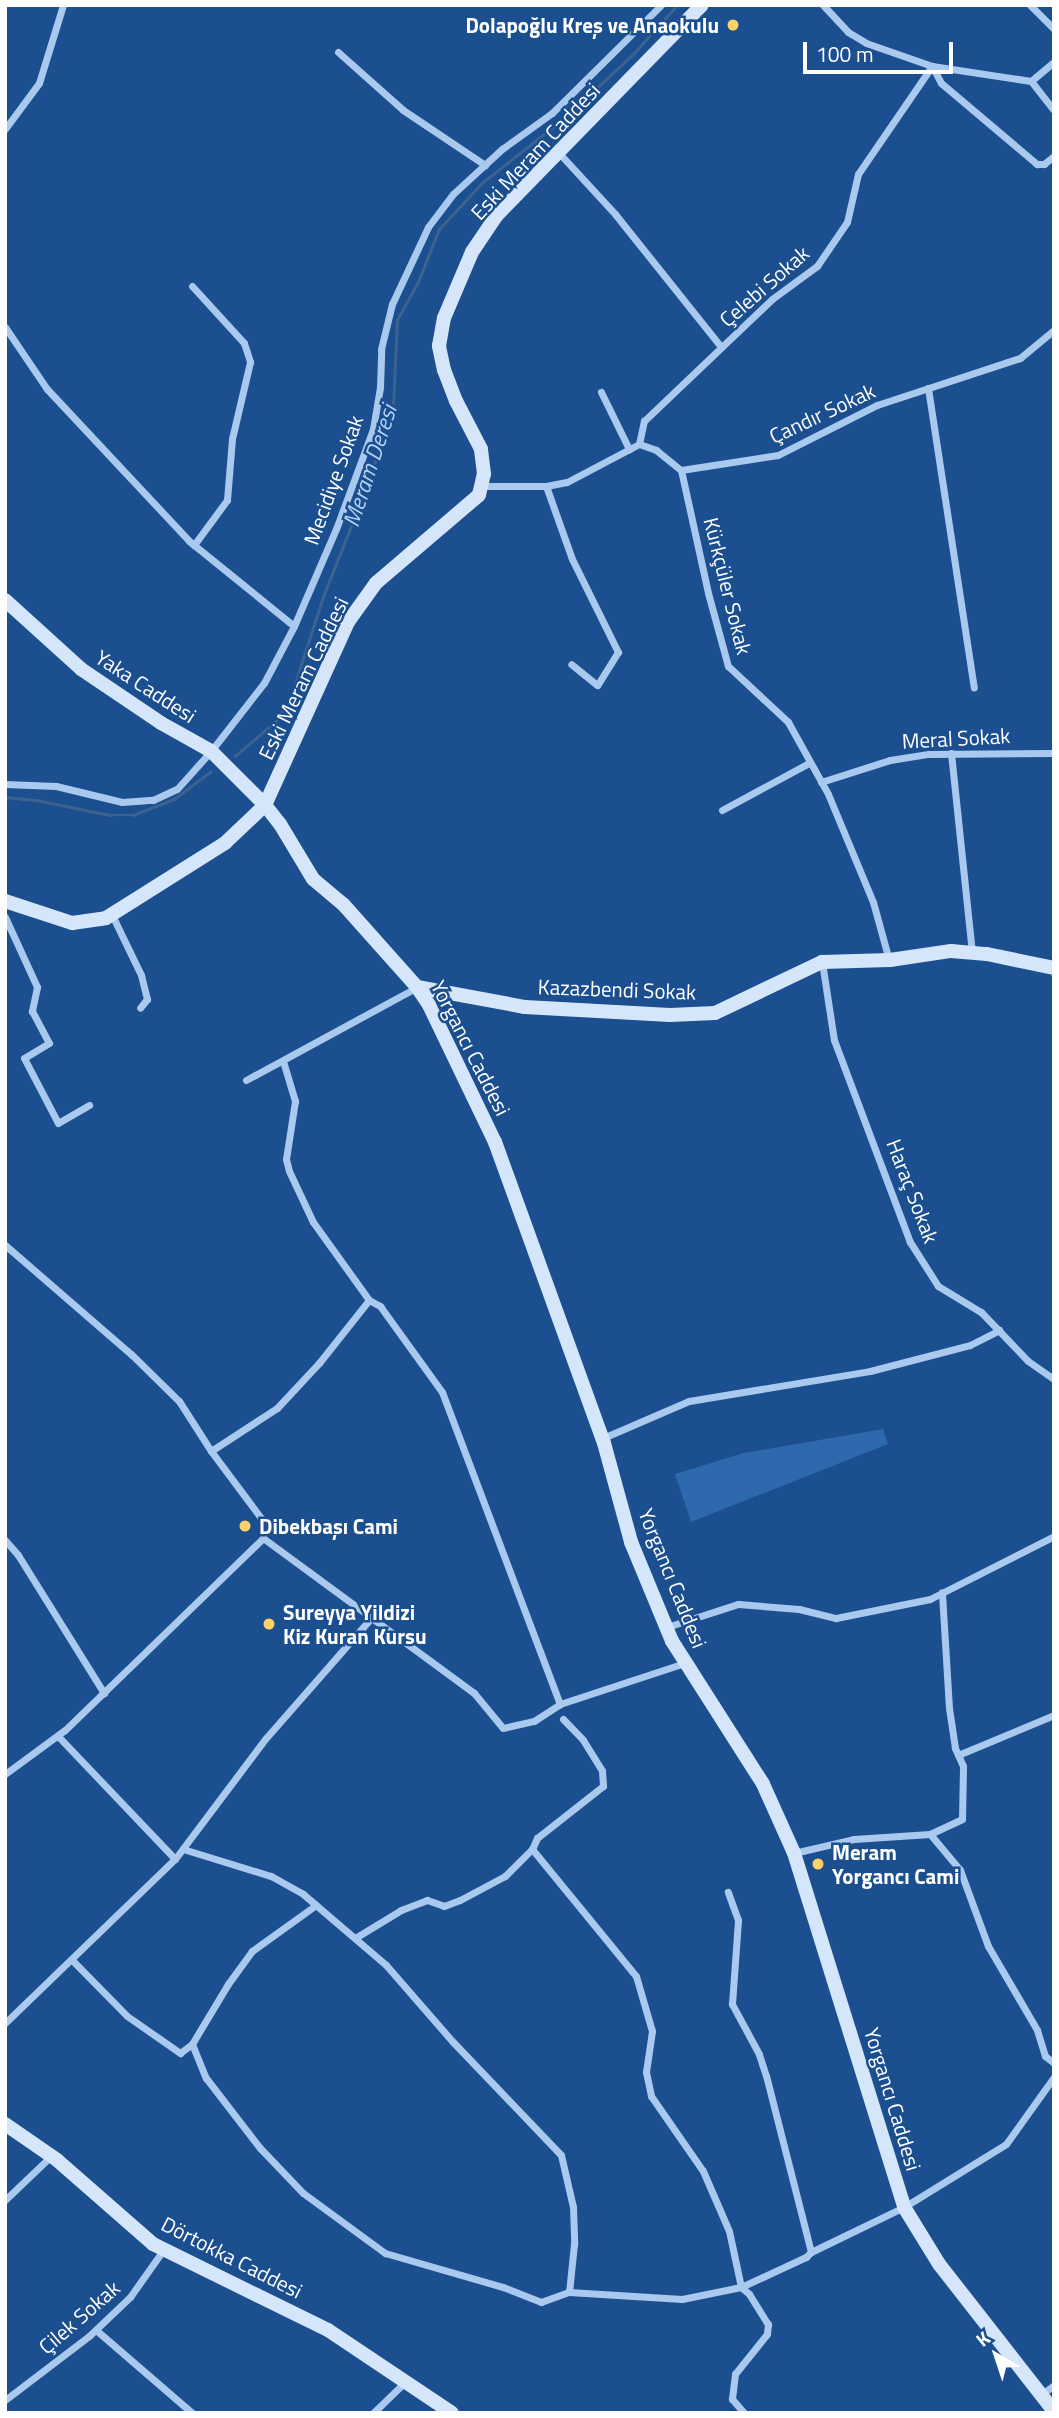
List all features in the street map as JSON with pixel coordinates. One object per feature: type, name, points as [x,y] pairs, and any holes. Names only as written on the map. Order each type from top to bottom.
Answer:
[{"type":"street","points":[[5,129],[39,83],[63,5]]},
{"type":"street","name":"Mecidiye Sokak","points":[[5,784],[56,786],[122,802],[153,800],[177,789],[211,751],[264,683],[294,626],[336,529],[373,429],[380,387],[381,349],[392,304],[428,227],[453,194],[485,165],[552,113],[660,5]]},
{"type":"street","name":"Eski Meram Caddesi","points":[[5,901],[72,923],[112,915],[225,842],[265,805],[348,622],[376,583],[479,495],[484,474],[481,449],[456,401],[444,370],[439,346],[444,318],[472,252],[497,215],[702,5]]},
{"type":"street","points":[[823,5],[848,32],[866,43],[932,66],[1031,81],[1054,110]]},
{"type":"street","points":[[1030,5],[1054,29]]},
{"type":"street","points":[[338,52],[403,110],[485,165]]},
{"type":"street","points":[[1031,81],[1054,62]]},
{"type":"street","points":[[932,66],[941,83],[1037,164],[1044,164],[1054,156]]},
{"type":"street","name":"Çelebi Sokak","points":[[639,444],[645,421],[772,299],[817,266],[847,222],[858,174],[932,66]]},
{"type":"street","points":[[559,153],[615,215],[721,347]]},
{"type":"street","points":[[192,286],[244,343],[250,362],[232,439],[227,500],[194,545]]},
{"type":"street","points":[[5,327],[47,389],[194,545],[294,626]]},
{"type":"street","name":"Çandır Sokak","points":[[681,470],[778,455],[877,405],[1020,358],[1054,330]]},
{"type":"street","points":[[928,388],[974,687]]},
{"type":"street","points":[[601,392],[629,449]]},
{"type":"street","points":[[481,486],[546,486],[567,482],[639,444],[656,450],[681,470]]},
{"type":"street","name":"Kürkçüler Sokak","points":[[681,470],[708,593],[728,666],[788,722],[821,782],[873,902],[890,960]]},
{"type":"street","points":[[546,486],[572,559],[618,652],[597,685],[571,664]]},
{"type":"street","name":"Yaka Caddesi","points":[[5,600],[81,669],[160,723],[211,751],[265,805]]},
{"type":"street","points":[[951,753],[972,953]]},
{"type":"street","name":"Meral Sokak","points":[[821,782],[890,760],[951,753],[1054,753]]},
{"type":"street","points":[[722,810],[810,763]]},
{"type":"street","name":"Yorgancı Caddesi","points":[[265,805],[281,824],[313,879],[343,904],[417,986],[495,1142],[602,1438],[631,1542],[685,1663],[763,1784],[794,1853],[904,2207],[939,2264],[1048,2389],[1054,2411]]},
{"type":"street","points":[[112,915],[141,975],[147,999],[139,1008]]},
{"type":"street","points":[[5,917],[37,987],[32,1011],[49,1043],[23,1058],[58,1123],[89,1105]]},
{"type":"street","name":"Kazazbendi Sokak","points":[[417,986],[525,1007],[670,1016],[715,1013],[822,962],[890,960],[951,951],[1054,968]]},
{"type":"street","name":"Haraç Sokak","points":[[822,962],[834,1040],[910,1242],[938,1286],[981,1312],[1028,1361],[1054,1379]]},
{"type":"street","points":[[246,1080],[417,986]]},
{"type":"street","points":[[283,1061],[295,1101],[286,1159],[289,1171],[313,1222],[369,1300],[380,1306],[442,1392],[560,1704]]},
{"type":"street","points":[[5,1245],[131,1354],[179,1401],[211,1451],[264,1522],[263,1538],[58,1735],[5,1774]]},
{"type":"street","points":[[211,1451],[277,1408],[319,1363],[369,1300]]},
{"type":"street","points":[[602,1438],[689,1401],[870,1371],[970,1345],[999,1330]]},
{"type":"street","points":[[667,1627],[738,1604],[799,1609],[836,1618],[930,1599],[1054,1536]]},
{"type":"street","points":[[263,1538],[474,1693],[503,1728],[534,1721],[560,1704],[685,1663]]},
{"type":"street","points":[[5,1540],[18,1555],[104,1692]]},
{"type":"street","points":[[794,1853],[854,1839],[930,1835],[962,1819],[963,1766],[958,1755],[949,1708],[942,1592]]},
{"type":"street","points":[[5,2023],[175,1859],[266,1738],[371,1618]]},
{"type":"street","points":[[958,1755],[1054,1715]]},
{"type":"street","points":[[355,1938],[401,1910],[427,1900],[444,1906],[505,1876],[532,1849],[537,1838],[603,1786],[602,1770],[583,1740],[564,1719]]},
{"type":"street","points":[[58,1735],[175,1859]]},
{"type":"street","points":[[930,1835],[960,1870],[988,1946],[1037,2031],[1045,2056],[1054,2063]]},
{"type":"street","points":[[183,1849],[271,1876],[316,1905],[386,1965],[453,2042],[561,2155],[573,2207],[574,2244],[569,2291]]},
{"type":"street","points":[[532,1849],[636,1976],[652,2031],[646,2072],[651,2096],[703,2171],[729,2231],[741,2287],[768,2324],[767,2334],[736,2374],[732,2399],[744,2413]]},
{"type":"street","points":[[728,1892],[738,1920],[732,2004],[759,2054],[811,2252]]},
{"type":"street","points":[[72,1960],[127,2016],[180,2053],[192,2044],[252,1951],[316,1905]]},
{"type":"street","points":[[192,2044],[206,2078],[260,2148],[303,2193],[385,2253],[503,2287],[541,2302],[569,2291],[681,2299],[741,2287],[904,2207],[1006,2144],[1054,2077]]},
{"type":"street","name":"Dörtokka Caddesi","points":[[5,2124],[51,2156],[153,2244],[328,2329],[452,2413]]},
{"type":"street","points":[[5,2200],[51,2156]]},
{"type":"street","name":"Çilek Sokak","points":[[5,2400],[96,2330],[130,2297],[164,2249]]},
{"type":"street","points":[[96,2330],[192,2413]]},
{"type":"street","points":[[373,2413],[405,2382]]},
{"type":"shaded area","points":[[883,1429],[888,1444],[691,1522],[675,1474],[744,1453]]},
{"type":"waterway","name":"Meram Deresi","points":[[235,756],[276,721],[290,699],[324,594],[365,491],[393,407],[397,320],[418,282],[439,229],[483,182],[567,116],[634,53],[677,5]]},
{"type":"waterway","name":"Meram Deresi","points":[[5,797],[36,800],[110,815],[133,815],[174,799],[210,772]]},
{"type":"place","name":"Dolapoğlu Kreş ve Anaokulu","points":[[733,25]]},
{"type":"place","name":"Dibekbaşı Cami","points":[[245,1526]]},
{"type":"place","name":"Sureyya Yildizi Kiz Kuran Kursu","points":[[269,1624]]},
{"type":"place","name":"Meram Yorgancı Cami","points":[[818,1864]]}]
